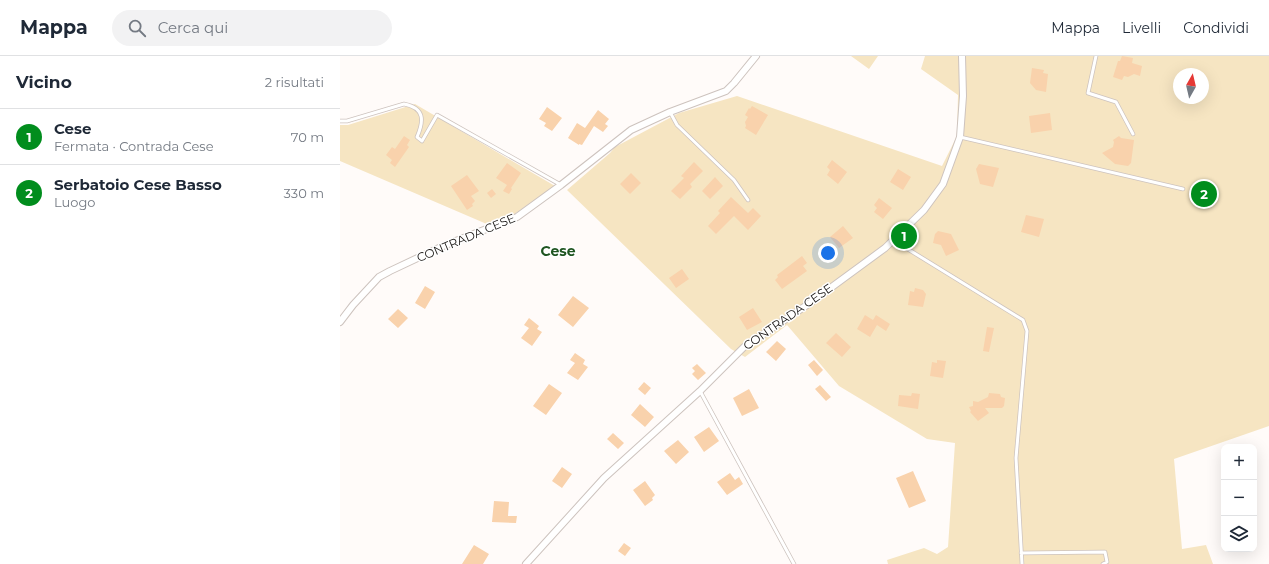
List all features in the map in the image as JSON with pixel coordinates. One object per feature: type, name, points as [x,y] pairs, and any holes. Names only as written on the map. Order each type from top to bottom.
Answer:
[{"type":"street","name":"CONTRADA CESE","points":[[340,322],[379,277],[443,246],[517,217],[561,185],[631,130],[670,112],[726,91],[756,56]]},
{"type":"street","name":"CONTRADA CESE","points":[[526,564],[604,478],[700,391],[744,347],[885,248],[924,210],[943,184],[960,137],[963,96],[962,56]]},
{"type":"lane","points":[[1096,56],[1088,94],[1116,102],[1133,134]]},
{"type":"lane","points":[[340,121],[347,121],[404,104],[412,106],[422,117],[422,127],[417,137],[422,141],[437,115],[561,185]]},
{"type":"lane","points":[[670,112],[677,125],[734,180],[748,200]]},
{"type":"lane","points":[[960,137],[1183,189]]},
{"type":"lane","points":[[892,240],[1023,320],[1027,332],[1016,458],[1022,564]]},
{"type":"lane","points":[[700,391],[794,564]]},
{"type":"lane","points":[[1021,553],[1105,552],[1107,562],[1103,564]]},
{"type":"shaded area","points":[[851,56],[878,56],[869,69]]},
{"type":"shaded area","points":[[925,56],[1269,56],[1269,426],[1174,459],[1182,549],[1206,545],[1213,564],[888,564],[887,560],[924,548],[937,554],[948,547],[955,443],[927,439],[839,386],[787,325],[745,357],[731,349],[567,190],[615,147],[679,113],[737,96],[942,166],[957,136],[958,95],[921,69]]},
{"type":"shaded area","points":[[415,104],[555,186],[513,215],[489,225],[340,161],[340,125],[348,125]]},
{"type":"building","points":[[1122,56],[1133,58],[1132,63],[1142,66],[1140,76],[1134,74],[1128,77],[1124,76],[1122,80],[1113,77],[1118,61],[1120,61]]},
{"type":"building","points":[[1032,68],[1044,70],[1043,73],[1048,74],[1046,92],[1036,90],[1030,83]]},
{"type":"building","points":[[752,106],[768,115],[756,135],[745,128],[745,122],[748,117],[745,115]]},
{"type":"building","points":[[547,107],[562,118],[552,131],[544,126],[546,123],[539,119]]},
{"type":"building","points":[[598,110],[609,119],[605,124],[608,126],[603,132],[594,126],[582,145],[579,145],[568,138],[577,123],[585,128]]},
{"type":"building","points":[[1050,113],[1052,130],[1031,133],[1029,116]]},
{"type":"building","points":[[404,136],[410,140],[407,145],[409,147],[395,167],[390,163],[392,160],[386,155],[392,147],[395,149]]},
{"type":"building","points":[[1119,136],[1121,138],[1134,140],[1131,163],[1128,166],[1115,164],[1102,153],[1113,147],[1113,140]]},
{"type":"building","points":[[832,160],[847,172],[838,184],[827,175],[830,170],[827,167]]},
{"type":"building","points":[[694,162],[703,171],[690,184],[692,187],[680,199],[671,191],[684,178],[681,176]]},
{"type":"building","points":[[507,163],[521,173],[511,188],[512,189],[509,194],[503,191],[507,185],[496,178]]},
{"type":"building","points":[[979,164],[999,168],[993,187],[980,184],[976,169]]},
{"type":"building","points":[[898,169],[911,177],[903,190],[890,182]]},
{"type":"building","points":[[631,173],[641,183],[630,194],[620,184]]},
{"type":"building","points":[[467,175],[479,191],[471,196],[475,201],[472,204],[473,206],[467,210],[451,186]]},
{"type":"building","points":[[715,177],[723,186],[710,199],[702,191]]},
{"type":"building","points":[[1198,188],[1211,190],[1209,201],[1201,200],[1196,197]]},
{"type":"building","points":[[492,189],[496,194],[491,198],[487,193]]},
{"type":"building","points":[[731,197],[748,213],[753,208],[761,216],[748,230],[734,216],[716,234],[708,226],[720,213],[718,211]]},
{"type":"building","points":[[879,198],[892,208],[883,219],[874,212],[877,208],[874,205]]},
{"type":"building","points":[[1026,215],[1044,219],[1039,237],[1021,232]]},
{"type":"building","points":[[843,226],[853,238],[839,248],[830,237]]},
{"type":"building","points":[[938,231],[951,234],[959,250],[946,256],[941,245],[933,243],[935,234]]},
{"type":"building","points":[[802,256],[807,263],[803,266],[807,271],[782,289],[775,280],[778,277],[777,275]]},
{"type":"building","points":[[682,269],[689,279],[676,288],[669,278]]},
{"type":"building","points":[[425,286],[435,292],[425,309],[415,303]]},
{"type":"building","points":[[915,288],[923,290],[926,294],[923,307],[908,305],[910,291],[914,292]]},
{"type":"building","points":[[573,296],[589,308],[573,327],[558,315]]},
{"type":"building","points":[[753,308],[762,322],[747,330],[739,317]]},
{"type":"building","points":[[398,309],[408,318],[398,328],[388,319]]},
{"type":"building","points":[[865,315],[873,320],[876,315],[890,324],[886,331],[877,325],[870,337],[857,329]]},
{"type":"building","points":[[529,318],[539,326],[537,329],[542,332],[532,346],[521,338],[529,328],[524,325]]},
{"type":"building","points":[[987,327],[994,328],[989,352],[983,351]]},
{"type":"building","points":[[836,333],[851,347],[842,357],[826,343]]},
{"type":"building","points":[[777,341],[786,349],[776,361],[766,352]]},
{"type":"building","points":[[575,353],[585,360],[583,364],[588,367],[578,380],[567,373],[575,363],[570,360]]},
{"type":"building","points":[[814,360],[823,370],[817,376],[808,365]]},
{"type":"building","points":[[937,360],[946,361],[943,378],[930,376],[932,362],[937,363]]},
{"type":"building","points":[[697,364],[706,373],[698,380],[692,374],[695,371],[692,368]]},
{"type":"building","points":[[644,382],[651,388],[645,395],[638,389]]},
{"type":"building","points":[[549,384],[562,393],[546,415],[533,406]]},
{"type":"building","points":[[820,385],[831,397],[826,401],[815,389]]},
{"type":"building","points":[[749,389],[759,408],[742,416],[733,398]]},
{"type":"building","points":[[912,393],[920,394],[918,409],[898,406],[899,395],[911,396]]},
{"type":"building","points":[[989,393],[1000,394],[1001,397],[1005,398],[1004,406],[1002,408],[985,408],[989,413],[978,421],[970,412],[969,407],[973,406],[973,401],[978,402],[988,397]]},
{"type":"building","points":[[640,404],[654,417],[645,427],[631,415]]},
{"type":"building","points":[[709,427],[719,441],[704,452],[694,437]]},
{"type":"building","points":[[613,433],[624,443],[618,449],[607,439]]},
{"type":"building","points":[[678,440],[689,452],[676,464],[664,451]]},
{"type":"building","points":[[562,467],[572,474],[562,488],[552,481]]},
{"type":"building","points":[[913,471],[926,501],[909,508],[896,478]]},
{"type":"building","points":[[730,473],[735,480],[739,477],[743,484],[727,495],[717,482]]},
{"type":"building","points":[[645,481],[655,495],[652,498],[653,500],[645,506],[633,490]]},
{"type":"building","points":[[494,501],[509,502],[508,516],[517,516],[516,523],[492,522]]},
{"type":"building","points":[[624,543],[631,548],[625,556],[618,551]]},
{"type":"building","points":[[474,545],[489,554],[483,564],[462,564]]},
{"type":"place","name":"Serbatoio Cese Basso","points":[[1204,194]]},
{"type":"place","name":"Cese","points":[[904,236]]},
{"type":"district","name":"Cese","points":[[558,251]]}]
